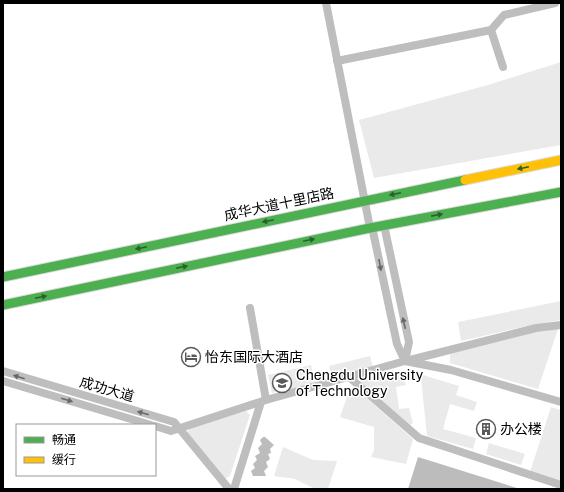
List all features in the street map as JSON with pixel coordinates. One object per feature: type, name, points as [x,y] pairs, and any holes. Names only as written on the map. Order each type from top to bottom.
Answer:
[{"type":"main road","name":"成华大道十里店路","points":[[3,277],[364,200],[561,160]]},
{"type":"main road","points":[[3,305],[371,227],[561,192]]},
{"type":"street","points":[[326,3],[364,200],[397,344],[405,361]]},
{"type":"street","points":[[337,61],[491,30],[504,15],[555,3]]},
{"type":"street","points":[[491,30],[502,66]]},
{"type":"street","points":[[384,225],[409,342],[405,361]]},
{"type":"street","points":[[234,489],[264,401],[250,308]]},
{"type":"street","points":[[156,426],[171,431],[264,401],[405,361],[536,328],[561,324]]},
{"type":"street","points":[[405,361],[451,370],[561,402]]},
{"type":"street","name":"成功大道","points":[[3,371],[174,422],[178,429],[229,489]]},
{"type":"street","points":[[349,377],[419,438],[561,485]]},
{"type":"street","name":"成功大道","points":[[3,381],[148,424]]},
{"type":"shaded area","points":[[561,62],[561,145],[374,178],[359,120],[488,85]]},
{"type":"shaded area","points":[[561,301],[561,320],[531,325],[461,341],[458,322]]},
{"type":"shaded area","points":[[558,329],[538,389],[450,363],[450,354],[536,332]]},
{"type":"shaded area","points":[[370,356],[373,367],[332,377],[329,366]]},
{"type":"shaded area","points":[[311,365],[315,383],[272,393],[268,375]]},
{"type":"shaded area","points":[[386,371],[399,374],[405,382],[406,385],[396,387],[399,409],[409,408],[413,423],[410,425],[362,384],[360,380],[362,378]]},
{"type":"shaded area","points":[[423,375],[459,386],[456,395],[477,402],[474,411],[450,404],[443,429],[476,438],[473,449],[427,436],[421,378]]},
{"type":"shaded area","points":[[354,387],[413,439],[406,464],[371,457],[374,450],[374,427],[340,417],[349,391]]},
{"type":"shaded area","points":[[551,407],[561,410],[561,482],[530,472]]},
{"type":"shaded area","points":[[246,411],[250,415],[230,476],[225,479],[187,435],[189,428]]},
{"type":"shaded area","points":[[263,437],[274,445],[270,449],[271,453],[268,454],[270,459],[266,462],[268,467],[264,471],[266,476],[253,476],[251,471],[255,468],[253,464],[257,460],[255,456],[260,453],[258,448],[262,444],[260,440]]},
{"type":"shaded area","points":[[489,443],[525,454],[521,465],[486,454]]},
{"type":"shaded area","points":[[283,447],[313,460],[337,461],[328,489],[315,489],[295,479],[274,476]]},
{"type":"shaded area","points":[[418,457],[520,489],[408,489]]},
{"type":"traffic: fast","points":[[3,277],[465,180]]},
{"type":"traffic: fast","points":[[3,305],[370,228],[561,192]]},
{"type":"traffic: slow","points":[[465,180],[561,160]]},
{"type":"place","name":"怡东国际大酒店","points":[[191,357]]},
{"type":"place","name":"Chengdu University of Technology","points":[[282,383]]},
{"type":"place","name":"办公楼","points":[[486,429]]}]
